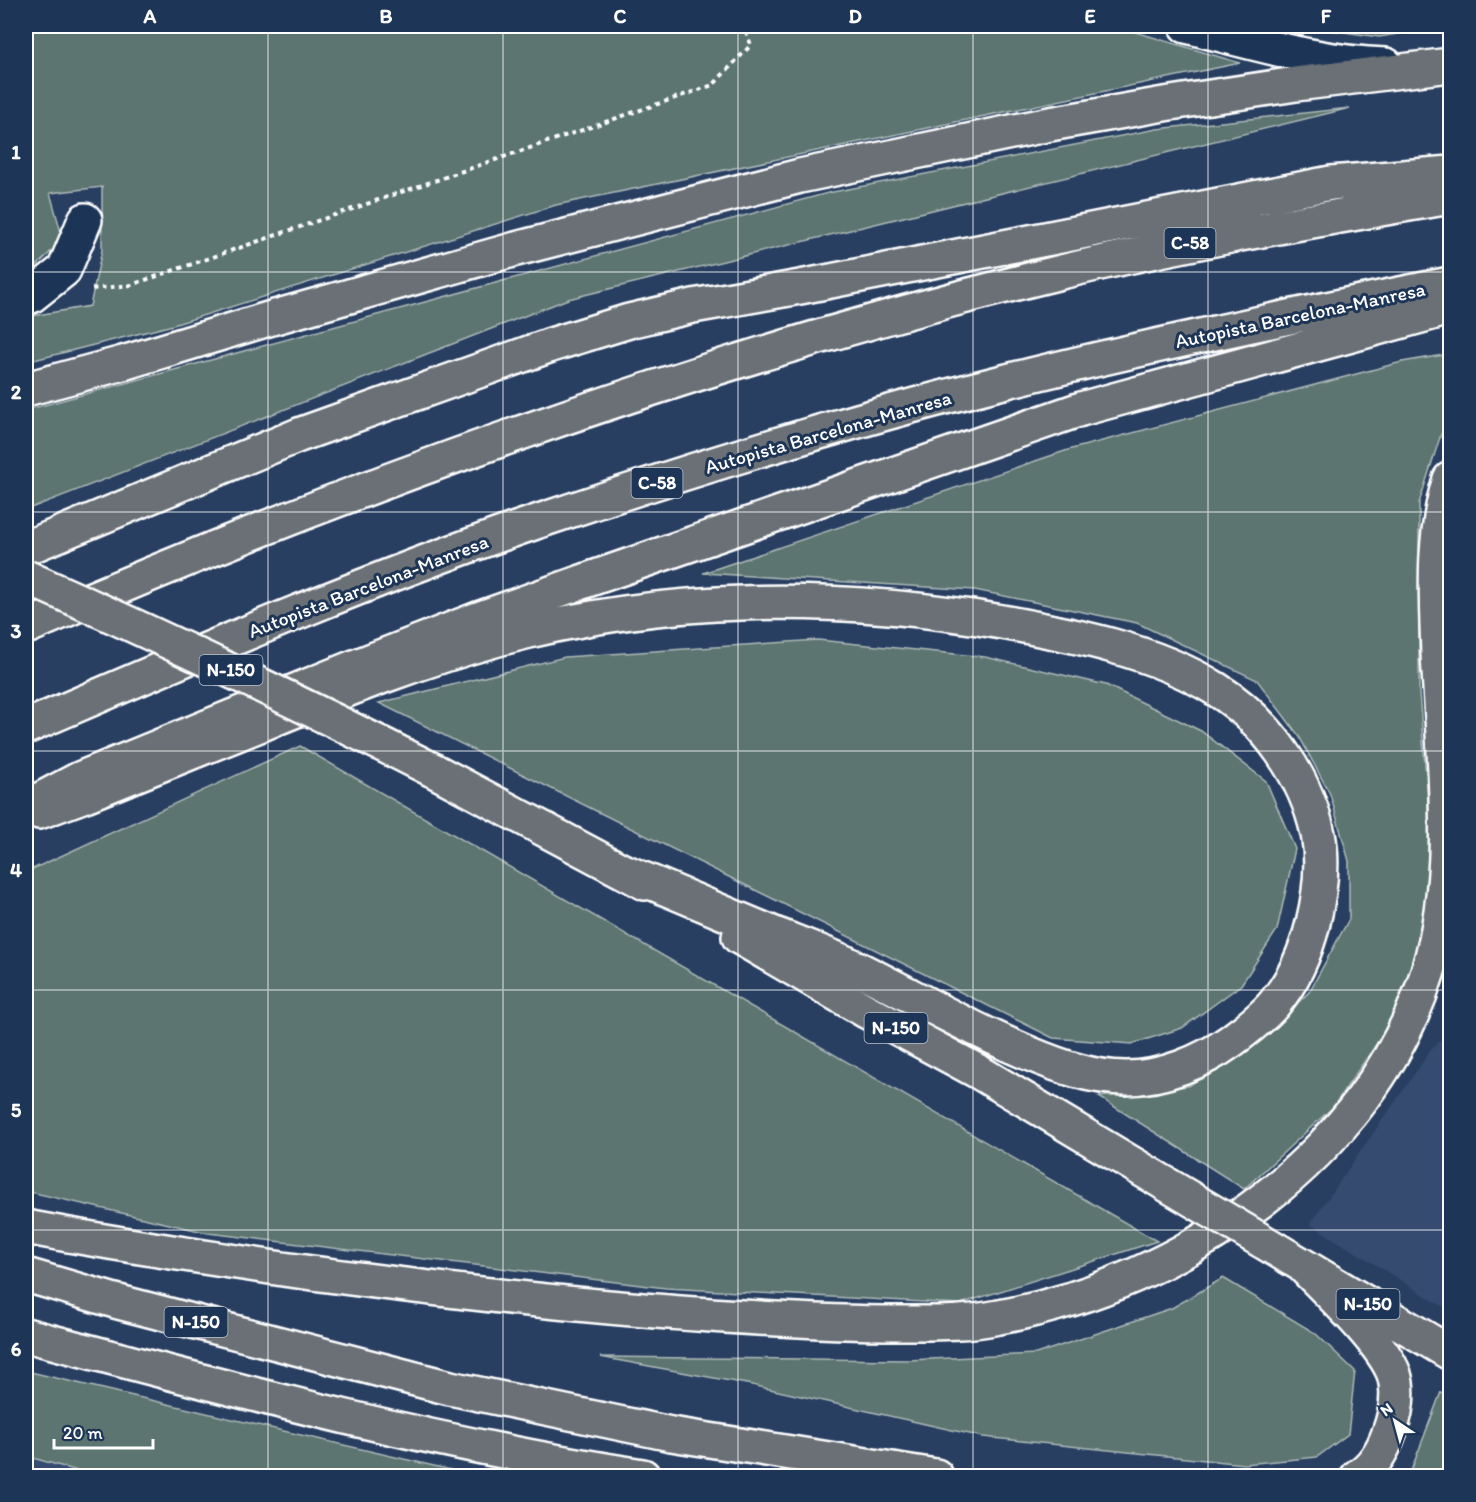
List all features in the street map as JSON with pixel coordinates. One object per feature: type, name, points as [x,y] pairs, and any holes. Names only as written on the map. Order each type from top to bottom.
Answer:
[{"type":"main road","points":[[26,389],[516,249],[800,176],[1050,124],[1164,104],[1450,64]]},
{"type":"main road","points":[[26,548],[310,431],[551,345],[629,321],[693,306],[846,279],[1331,183],[1450,173]]},
{"type":"main road","name":"C-58","points":[[26,627],[137,578],[327,503],[515,434],[682,378],[895,315],[1054,274],[1207,239],[1450,197]]},
{"type":"main road","name":"Autopista Barcelona-Manresa","points":[[26,727],[232,638],[380,581],[538,522],[690,472],[999,383],[1200,336],[1450,284]]},
{"type":"main road","points":[[26,807],[79,779],[349,669],[478,619],[604,574],[1081,410],[1450,308]]},
{"type":"main road","points":[[26,1227],[177,1253],[512,1299],[638,1310],[861,1323],[943,1323],[1006,1316],[1094,1293],[1143,1273],[1187,1251],[1267,1197],[1315,1154],[1352,1112],[1380,1072],[1405,1029],[1428,971],[1441,912],[1446,857],[1446,791],[1435,594],[1436,551],[1441,514],[1450,479]]},
{"type":"main road","name":"N-150","points":[[26,577],[290,698],[433,770],[626,872],[866,1011],[977,1071],[1442,1348]]},
{"type":"main road","points":[[26,816],[85,795],[370,680],[504,638],[568,623],[695,605],[768,602],[844,604],[910,608],[967,616],[1096,642],[1162,663],[1218,690],[1256,722],[1277,746],[1295,774],[1310,806],[1318,837],[1321,870],[1317,906],[1309,939],[1294,974],[1273,1005],[1246,1030],[1217,1050],[1184,1066],[1126,1078],[1087,1074],[986,1036],[842,962],[626,872]]},
{"type":"main road","points":[[1303,1266],[1381,1352],[1394,1374],[1397,1395],[1392,1424],[1378,1457],[1358,1476]]},
{"type":"main road","name":"N-150","points":[[26,1275],[115,1301],[450,1388],[671,1434],[936,1476]]},
{"type":"main road","points":[[26,1335],[274,1400],[417,1433],[568,1465],[643,1476]]},
{"type":"street","points":[[1186,26],[1322,59],[1353,64],[1450,64]]},
{"type":"street","points":[[26,298],[32,296],[64,270],[84,220]]},
{"type":"path","points":[[87,290],[131,285],[713,85],[751,45],[744,26]]},
{"type":"shaded area","points":[[1450,1030],[1450,1311],[1310,1224],[1431,1050]]},
{"type":"shaded area","points":[[26,1456],[95,1476],[26,1476]]},
{"type":"green space","points":[[26,26],[1115,26],[1240,63],[556,205],[173,325],[26,362],[26,317],[90,306],[102,250],[102,187],[50,193],[63,239],[26,277]]},
{"type":"green space","points":[[1302,26],[1446,26],[1379,37]]},
{"type":"green space","points":[[1350,108],[568,299],[26,510],[26,410],[828,193],[1157,129]]},
{"type":"green space","points":[[1450,354],[1450,423],[1441,434],[1419,503],[1419,693],[1431,837],[1422,939],[1397,1014],[1333,1107],[1244,1189],[1099,1097],[1188,1086],[1254,1046],[1309,992],[1349,919],[1349,861],[1330,794],[1299,736],[1257,680],[1137,623],[975,590],[703,573],[1068,450],[1402,362]]},
{"type":"green space","points":[[818,640],[985,657],[1106,685],[1201,731],[1266,781],[1295,849],[1277,930],[1241,985],[1182,1028],[1132,1044],[1053,1038],[379,703],[565,657]]},
{"type":"green space","points":[[300,746],[1157,1241],[960,1304],[666,1288],[208,1233],[26,1191],[26,872]]},
{"type":"green space","points":[[1223,1278],[1315,1333],[1355,1371],[1348,1434],[1317,1457],[1244,1464],[983,1437],[752,1385],[600,1357],[909,1360],[1036,1354],[1172,1308]]},
{"type":"green space","points":[[26,1371],[477,1476],[95,1476],[26,1456]]},
{"type":"green space","points":[[1441,1392],[1450,1398],[1450,1476],[1409,1476]]}]
